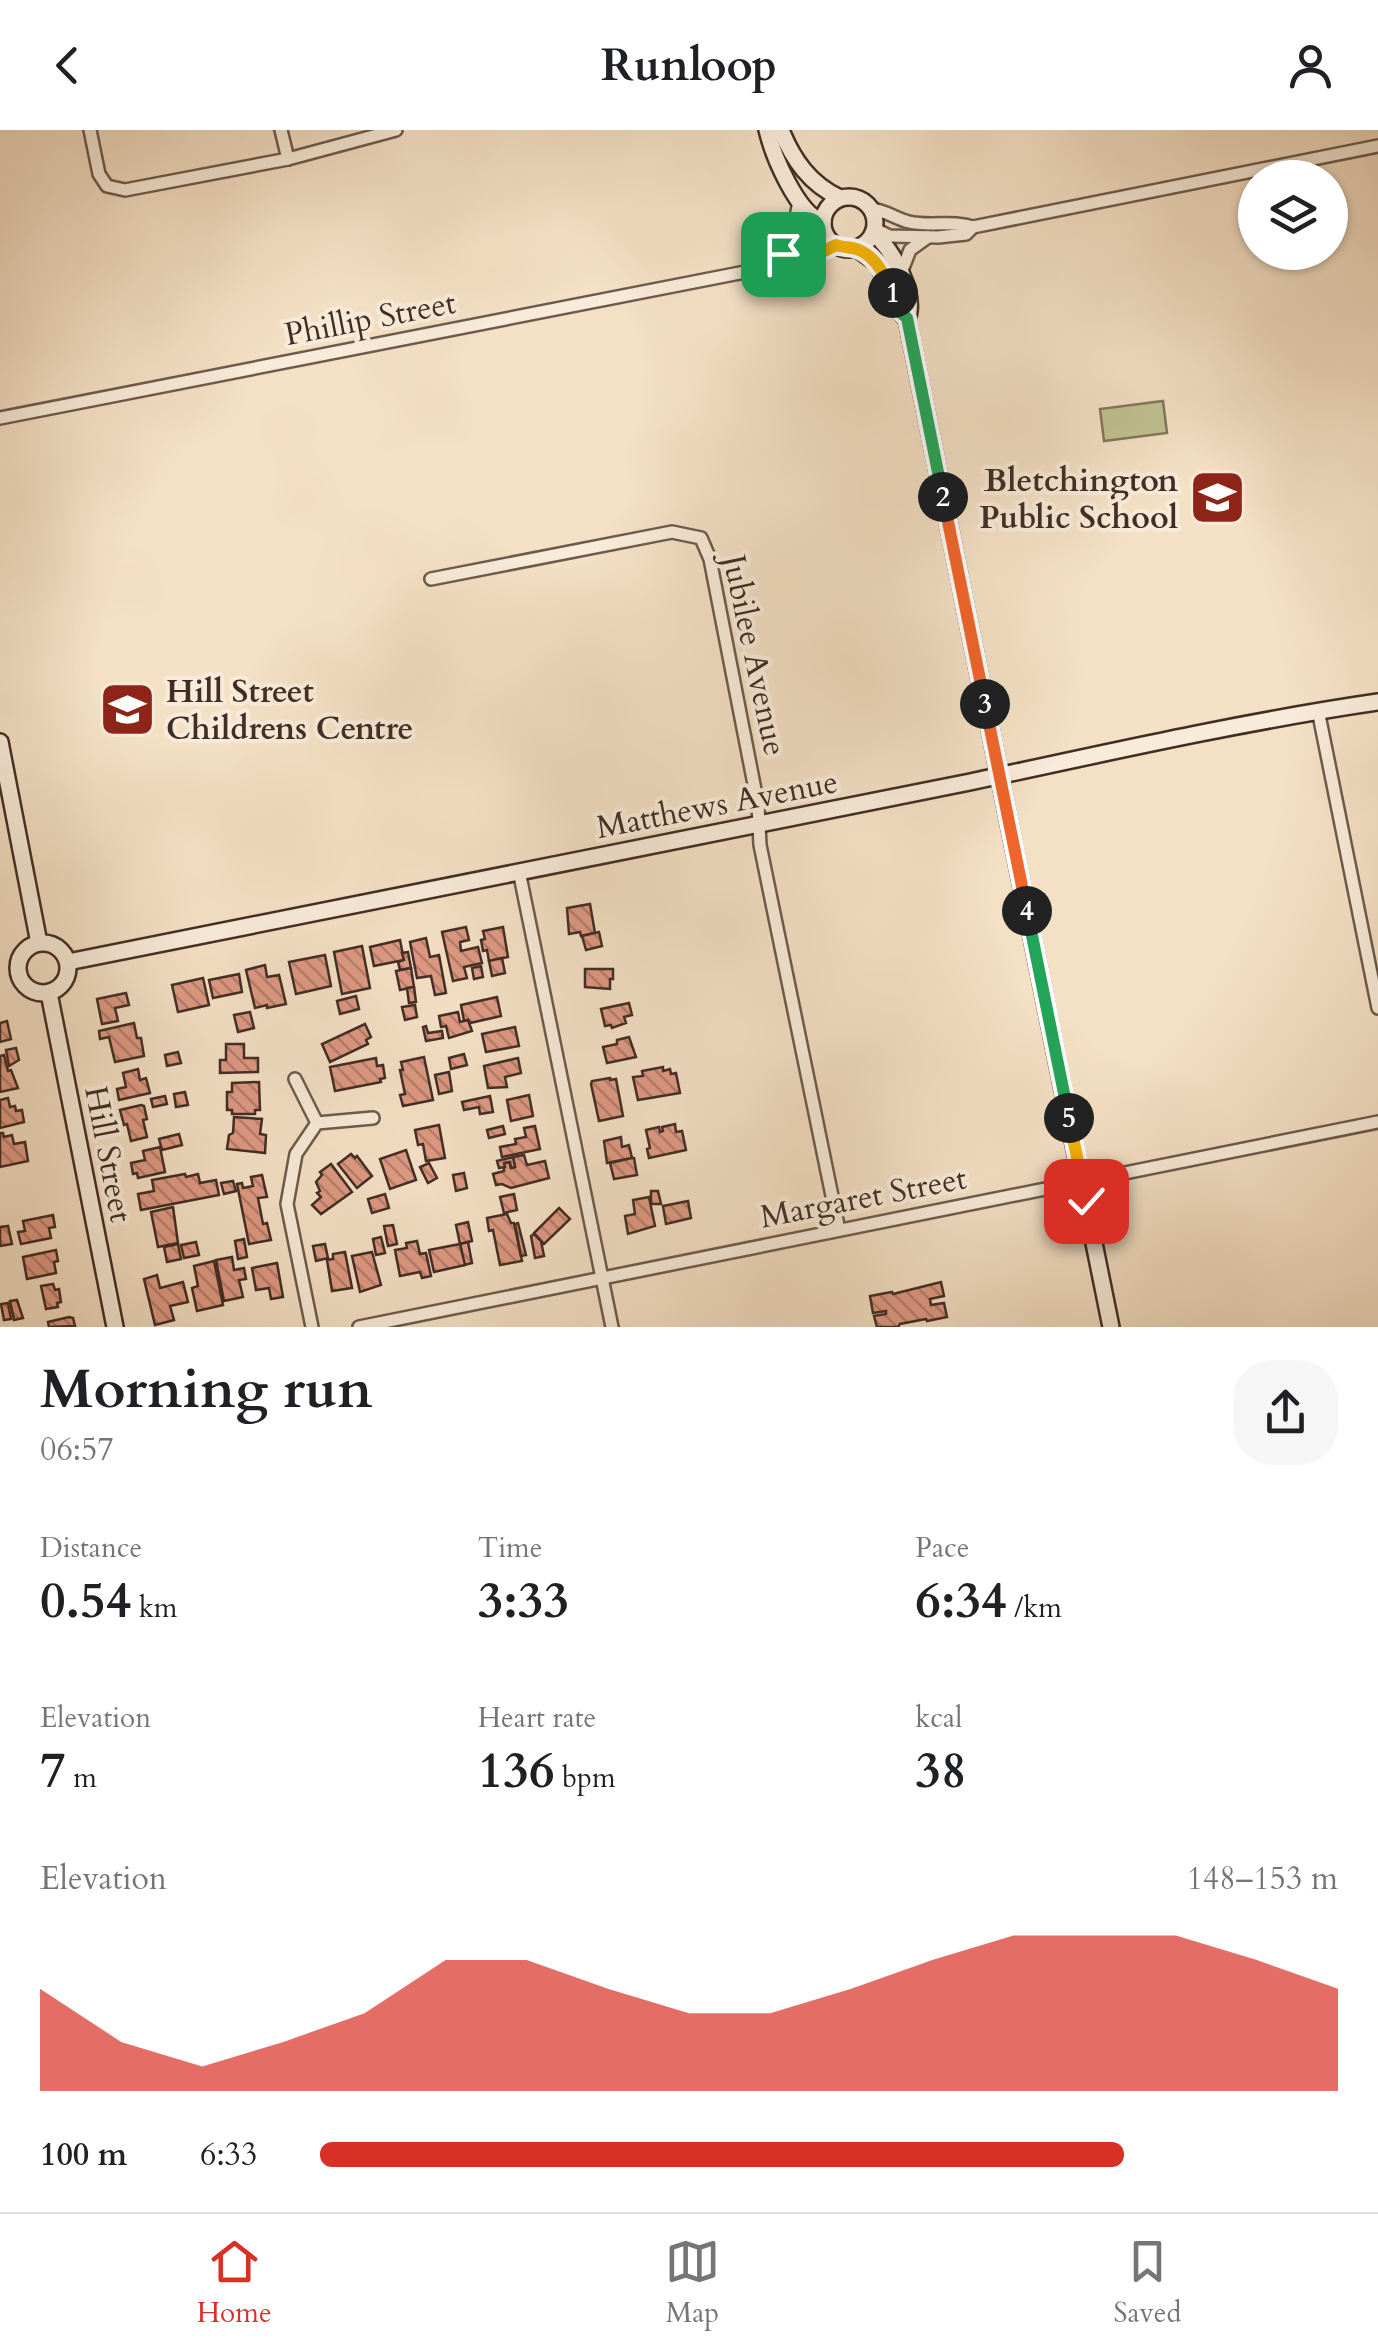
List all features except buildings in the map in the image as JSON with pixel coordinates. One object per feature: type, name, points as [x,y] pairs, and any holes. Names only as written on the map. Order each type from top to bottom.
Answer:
[{"type":"street","points":[[90,130],[99,174],[107,186],[125,190],[288,159],[396,130]]},
{"type":"street","points":[[281,130],[288,159]]},
{"type":"street","points":[[767,130],[774,154],[800,200],[814,219],[823,224]]},
{"type":"street","points":[[781,130],[808,177],[820,188],[840,198],[855,197],[871,209],[874,231],[856,248],[842,248],[826,236],[823,224],[828,207],[840,198]]},
{"type":"street","points":[[874,231],[889,236],[966,234],[973,228],[1378,146]]},
{"type":"street","points":[[790,250],[800,200]]},
{"type":"street","points":[[871,209],[929,226],[963,224],[973,228]]},
{"type":"street","name":"Phillip Street","points":[[750,271],[754,265],[790,250],[823,224]]},
{"type":"street","points":[[874,231],[901,272],[910,310],[907,318],[1111,1327]]},
{"type":"street","points":[[901,272],[910,250],[928,237]]},
{"type":"street","name":"Phillip Street","points":[[0,418],[750,271],[756,274],[809,259],[836,245]]},
{"type":"street","points":[[856,248],[878,264],[900,312],[907,318]]},
{"type":"street","name":"Jubilee Avenue","points":[[432,579],[672,532],[701,538],[710,559],[756,795],[760,844],[839,1230]]},
{"type":"street","name":"Matthews Avenue","points":[[68,962],[1318,710],[1378,702]]},
{"type":"street","points":[[1318,710],[1378,1008]]},
{"type":"street","points":[[0,742],[39,943]]},
{"type":"street","points":[[519,871],[612,1327]]},
{"type":"street","points":[[39,943],[60,949],[68,962],[66,978],[56,990],[32,991],[10,974],[25,950],[39,943]]},
{"type":"street","name":"Hill Street","points":[[48,992],[116,1327]]},
{"type":"street","points":[[295,1079],[317,1124]]},
{"type":"street","points":[[312,1327],[288,1204],[296,1154],[317,1124],[374,1118]]},
{"type":"street","name":"Margaret Street","points":[[359,1327],[1378,1122]]},
{"type":"green space","points":[[1163,401],[1167,433],[1104,441],[1100,409]]},
{"type":"place","name":"Bletchington Public School","points":[[1217,498]]},
{"type":"place","name":"Hill Street Childrens Centre","points":[[127,709]]},
{"type":"route","points":[[783,254],[754,265],[750,271],[756,274],[775,270],[836,245],[856,248],[878,264],[900,312],[907,318],[1086,1201]]}]
